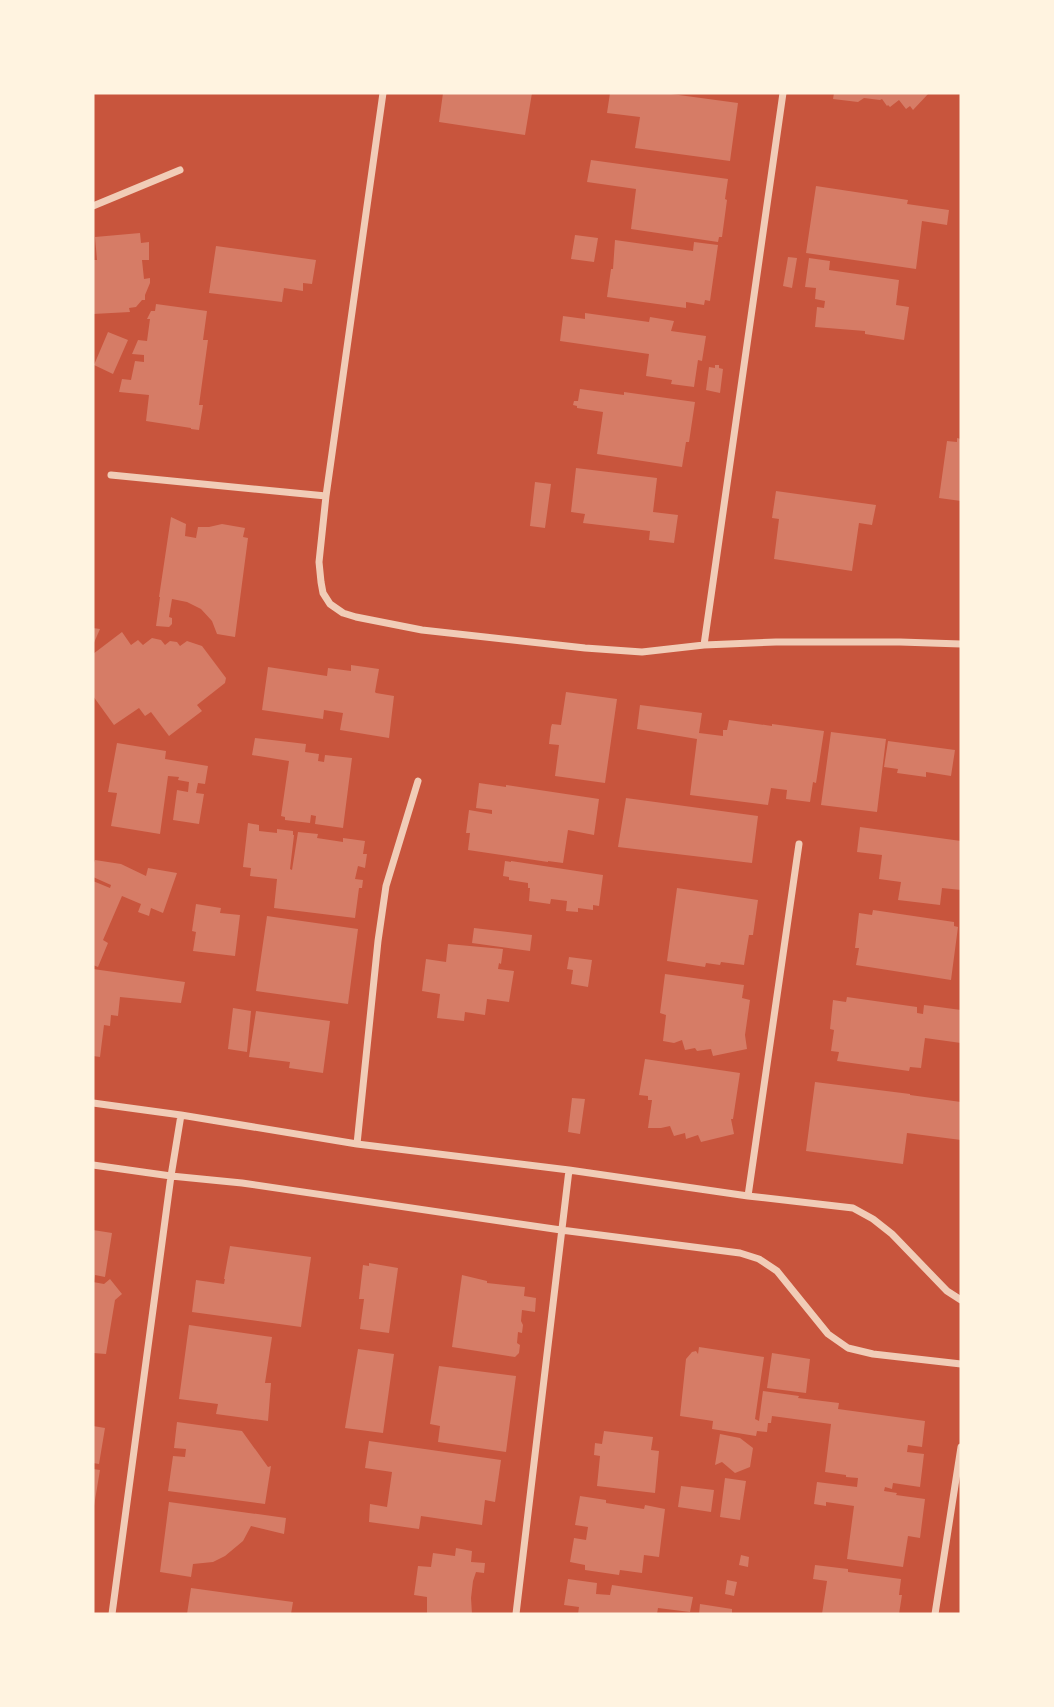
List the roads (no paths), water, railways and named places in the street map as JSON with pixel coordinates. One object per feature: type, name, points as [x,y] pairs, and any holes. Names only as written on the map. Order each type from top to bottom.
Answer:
[{"type":"street","points":[[383,93],[319,562],[323,593],[330,604],[343,614],[422,630],[642,652],[704,645],[776,642],[961,644]]},
{"type":"street","points":[[704,645],[783,93]]},
{"type":"street","points":[[93,206],[180,170]]},
{"type":"street","points":[[111,475],[326,496]]},
{"type":"street","points":[[357,1144],[378,941],[387,886],[418,781]]},
{"type":"street","points":[[748,1196],[799,844]]},
{"type":"street","points":[[93,1103],[357,1144],[853,1208],[892,1234],[947,1291],[961,1300]]},
{"type":"street","points":[[112,1614],[170,1176],[181,1115]]},
{"type":"street","points":[[93,1165],[242,1183],[561,1230],[740,1253],[759,1259],[777,1271],[828,1334],[848,1348],[873,1354],[961,1364]]},
{"type":"street","points":[[516,1614],[569,1170]]},
{"type":"street","points":[[934,1614],[961,1447]]}]
